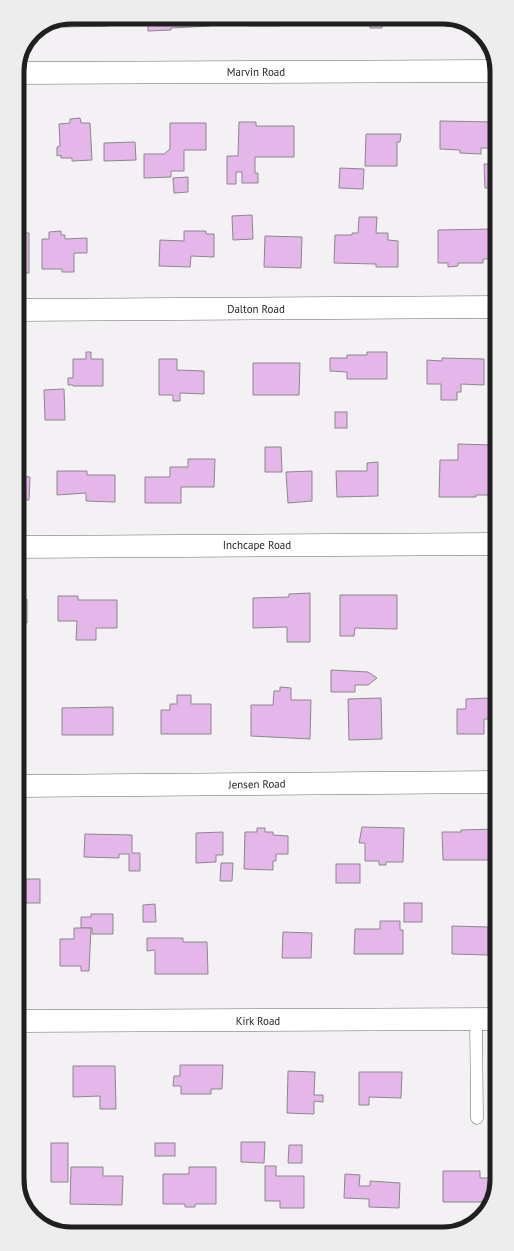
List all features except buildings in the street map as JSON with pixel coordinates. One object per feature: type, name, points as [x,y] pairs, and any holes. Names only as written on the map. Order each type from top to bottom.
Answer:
[{"type":"street","name":"Marvin Road","points":[[24,73],[490,71]]},
{"type":"street","name":"Dalton Road","points":[[24,310],[490,308]]},
{"type":"street","name":"Inchcape Road","points":[[24,547],[490,544]]},
{"type":"street","name":"Jensen Road","points":[[24,786],[490,782]]},
{"type":"street","name":"Kirk Road","points":[[24,1021],[486,1019]]},
{"type":"lane","points":[[477,1118],[486,1019]]}]
